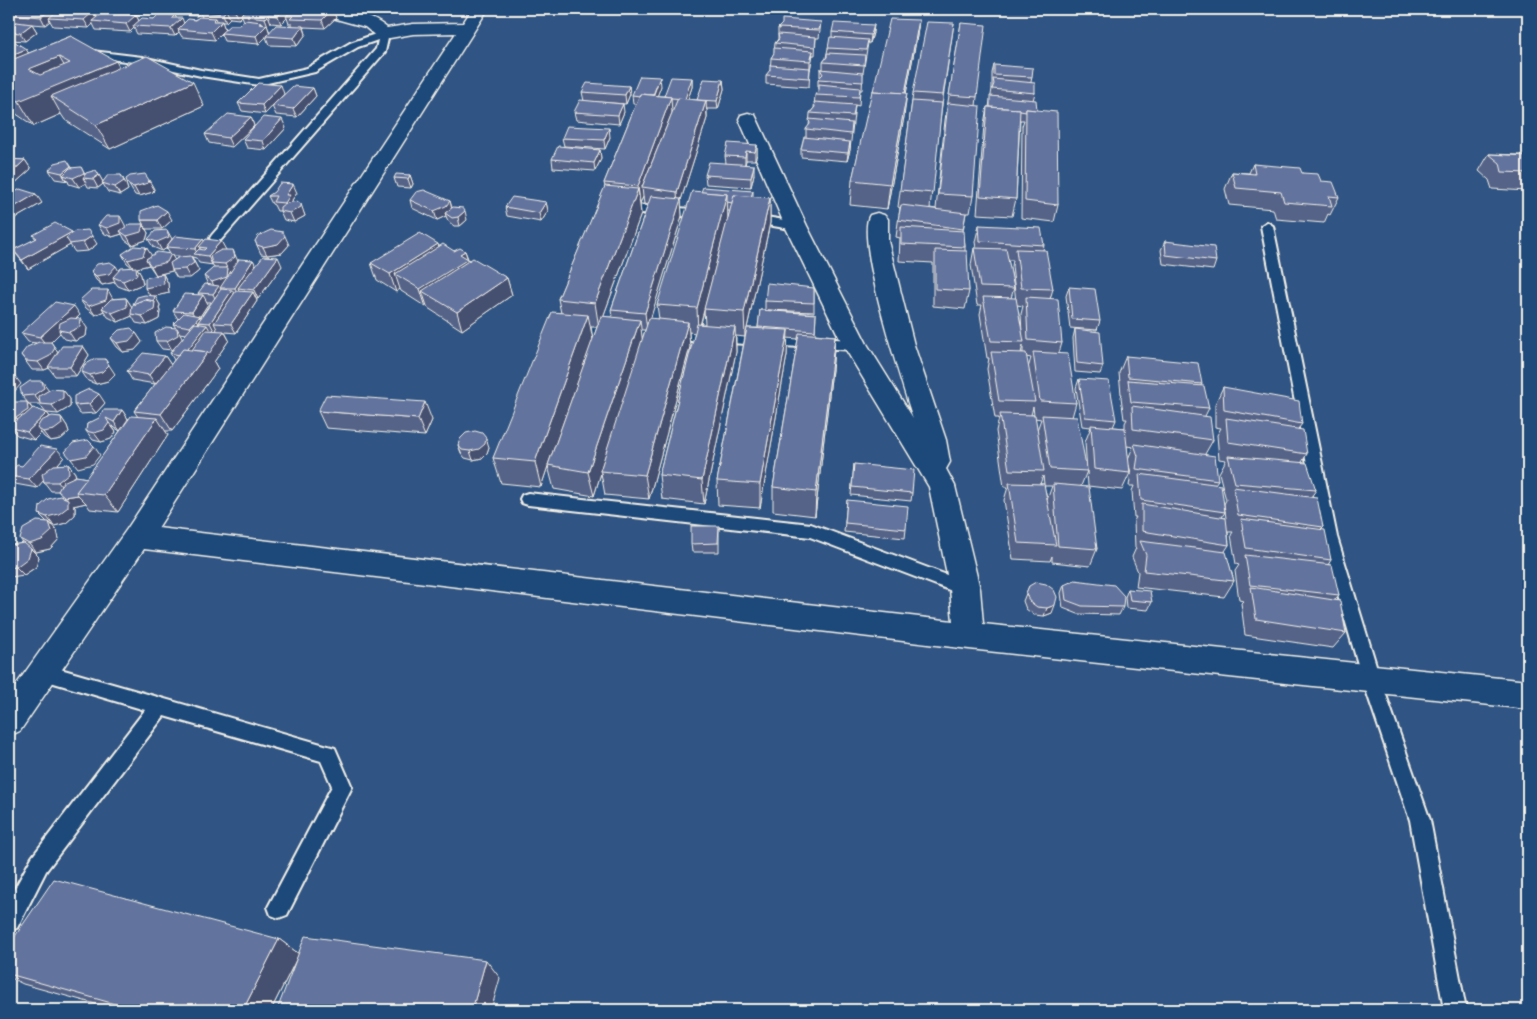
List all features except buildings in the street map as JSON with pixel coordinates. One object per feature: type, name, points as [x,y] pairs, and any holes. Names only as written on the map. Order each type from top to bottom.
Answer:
[{"type":"street","points":[[309,9],[323,10],[371,22],[384,34],[423,28],[466,28]]},
{"type":"street","points":[[9,721],[137,537],[480,9]]},
{"type":"street","points":[[748,119],[796,226],[855,345],[942,486]]},
{"type":"street","points":[[877,219],[877,241],[893,307],[914,387],[933,440],[965,589],[968,636]]},
{"type":"street","points":[[137,537],[968,636],[1528,695]]},
{"type":"lane","points":[[70,50],[142,60],[202,73],[259,82],[311,70],[354,45],[384,34]]},
{"type":"lane","points":[[216,238],[381,50],[384,34]]},
{"type":"lane","points":[[609,207],[718,214]]},
{"type":"lane","points":[[736,216],[796,226]]},
{"type":"lane","points":[[1267,226],[1330,537],[1371,678],[1420,820],[1455,1010]]},
{"type":"lane","points":[[560,331],[855,345]]},
{"type":"lane","points":[[528,500],[811,531],[965,589]]},
{"type":"lane","points":[[43,672],[328,754],[342,787],[279,907]]},
{"type":"lane","points":[[9,920],[38,864],[160,706]]}]
